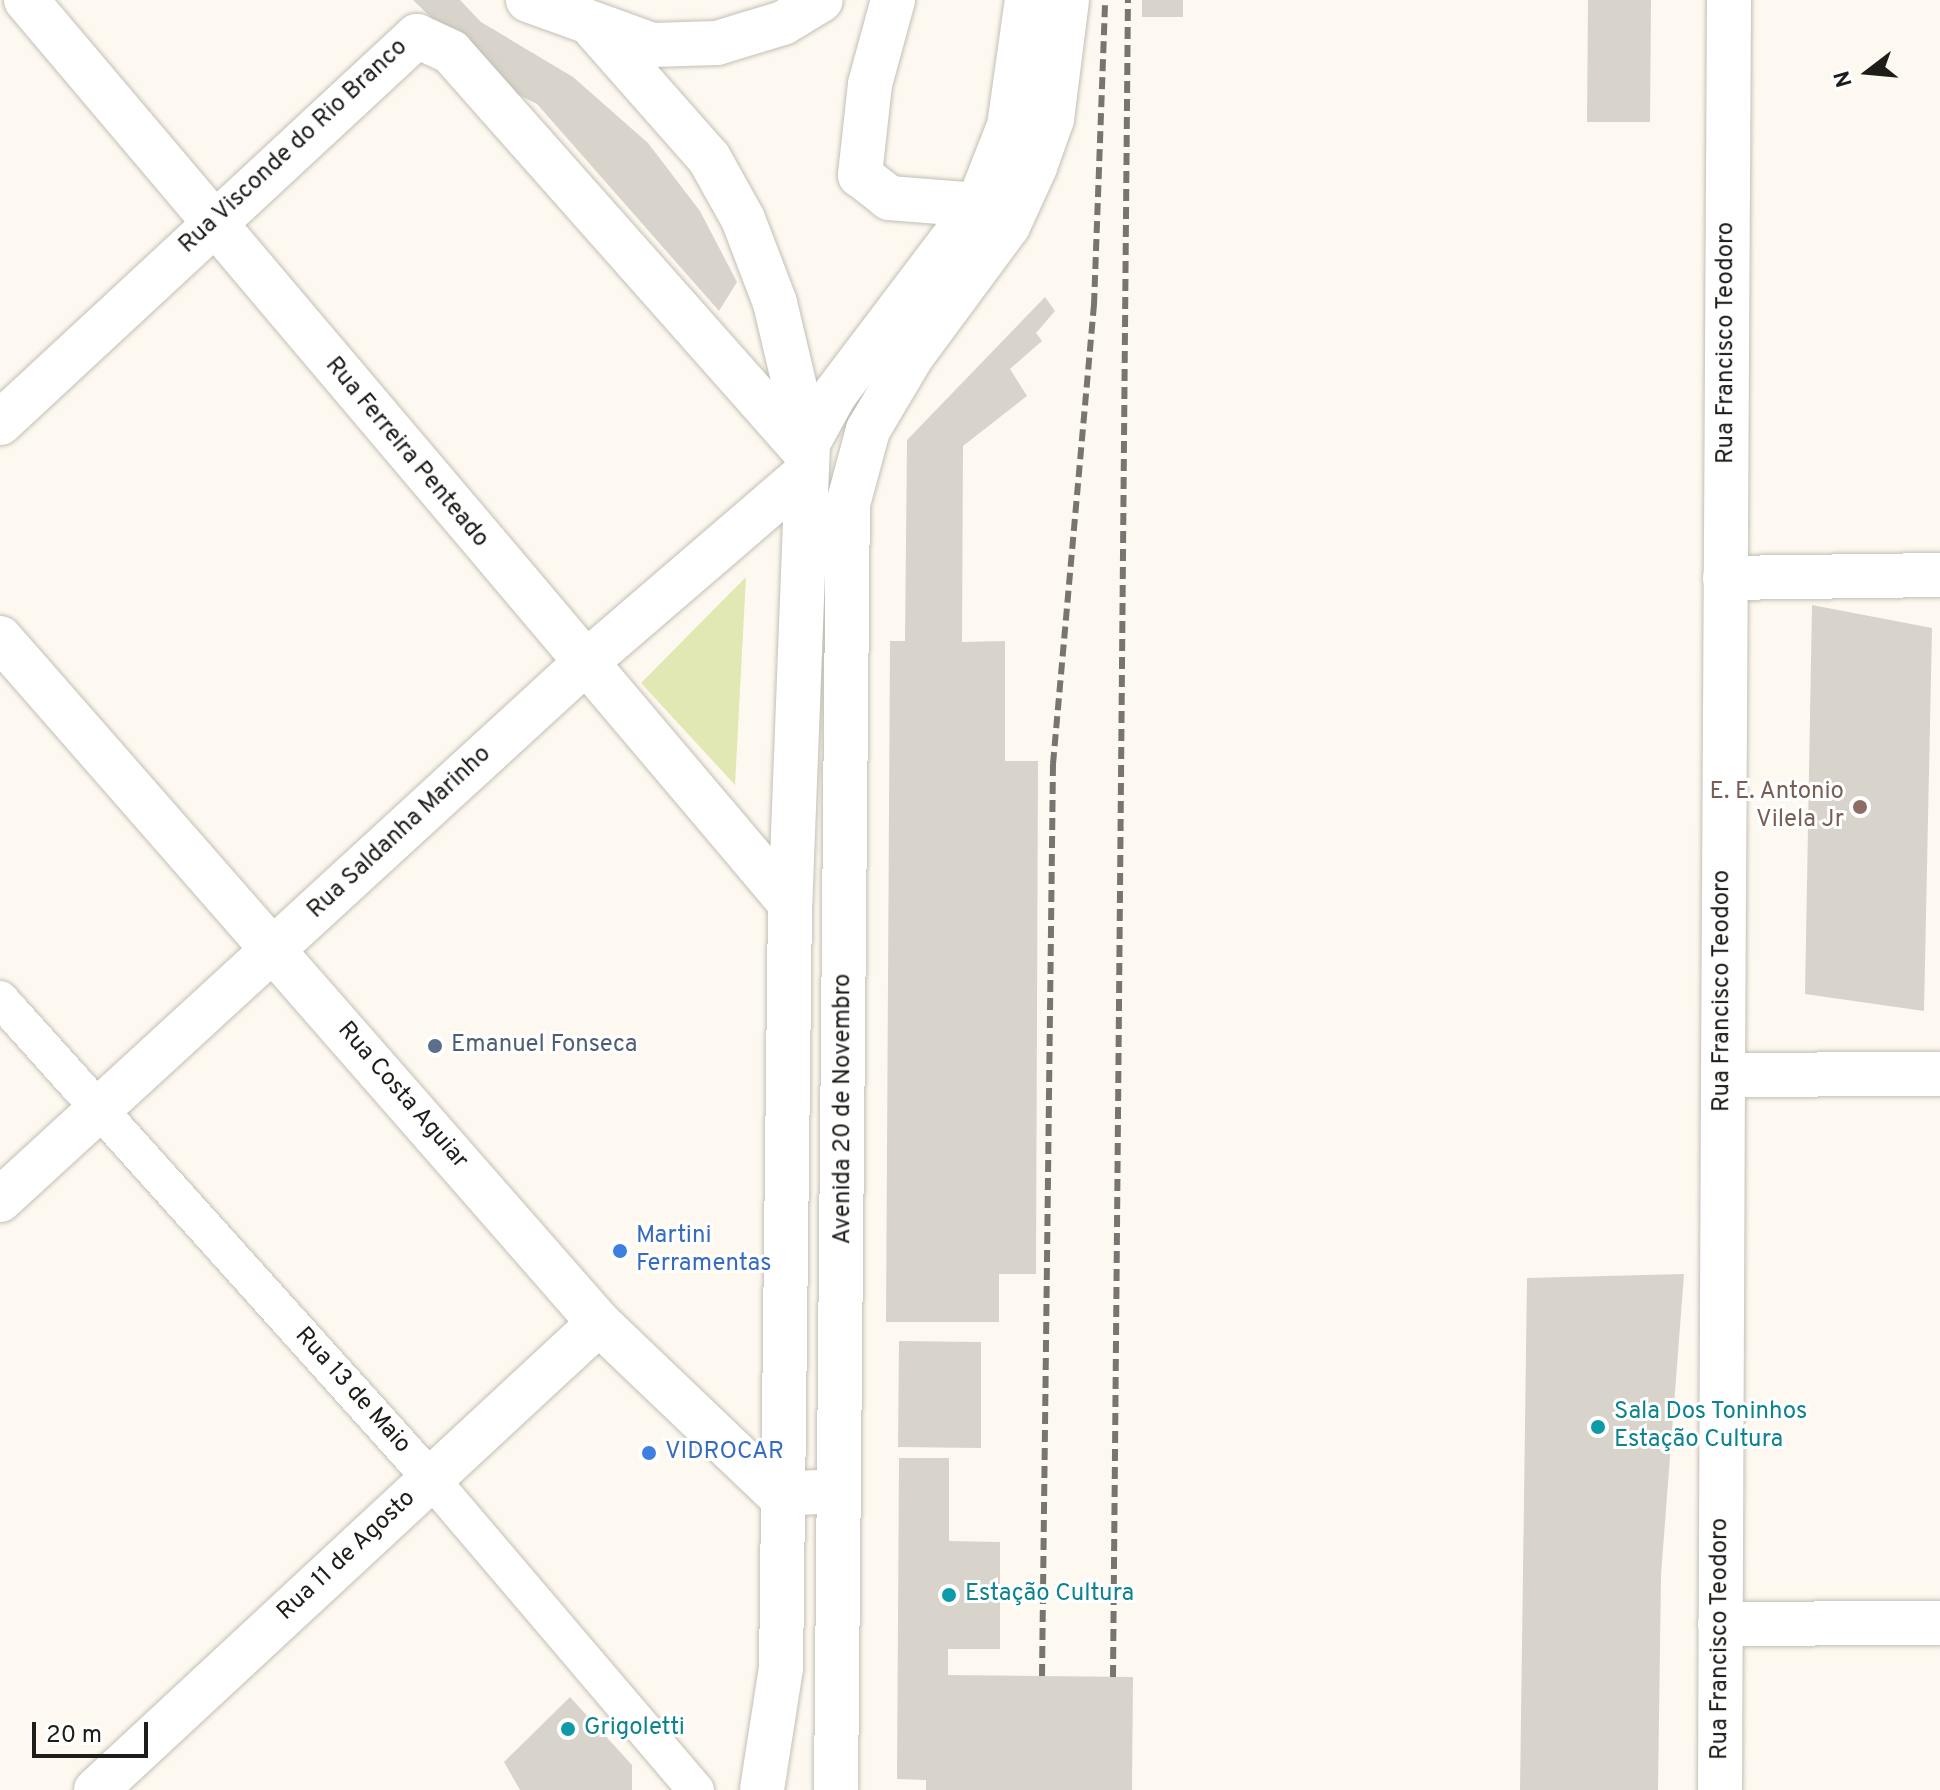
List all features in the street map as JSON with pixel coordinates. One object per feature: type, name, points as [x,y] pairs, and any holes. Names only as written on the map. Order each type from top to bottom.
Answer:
[{"type":"street","name":"Rua Ferreira Penteado","points":[[26,0],[584,664],[790,903]]},
{"type":"street","points":[[528,0],[596,30],[652,45],[717,43],[783,23],[821,0]]},
{"type":"street","points":[[893,0],[870,84],[857,157],[871,189],[903,201],[978,205]]},
{"type":"street","points":[[807,456],[835,394],[978,205],[1009,126],[1027,0]]},
{"type":"street","name":"Avenida 20 de Novembro","points":[[836,1790],[845,548],[853,473],[868,430],[912,356],[1008,226],[1052,119],[1067,0]]},
{"type":"street","name":"Rua Francisco Teodoro","points":[[1720,1790],[1729,0]]},
{"type":"street","points":[[596,30],[709,158],[743,219],[786,341],[807,456],[790,903],[778,1494],[778,1715],[762,1790]]},
{"type":"street","name":"Rua Visconde do Rio Branco","points":[[0,423],[407,39],[432,39],[807,456]]},
{"type":"street","name":"Rua Saldanha Marinho","points":[[0,1200],[807,456]]},
{"type":"street","points":[[1725,578],[1940,575]]},
{"type":"street","name":"Rua Costa Aguiar","points":[[0,638],[599,1323],[778,1494]]},
{"type":"street","name":"Rua 13 de Maio","points":[[0,999],[431,1479],[696,1790]]},
{"type":"street","points":[[1723,1075],[1940,1074]]},
{"type":"street","name":"Rua 11 de Agosto","points":[[96,1790],[599,1323]]},
{"type":"street","points":[[778,1494],[839,1491]]},
{"type":"street","points":[[1720,1624],[1940,1623]]},
{"type":"green space","points":[[746,577],[735,785],[641,683]]},
{"type":"building","points":[[413,0],[460,0],[481,22],[573,77],[648,143],[700,211],[737,282],[719,311],[537,104],[501,86]]},
{"type":"building","points":[[1142,0],[1183,0],[1183,17],[1142,17]]},
{"type":"building","points":[[1588,0],[1651,0],[1650,122],[1587,122]]},
{"type":"building","points":[[1045,297],[1055,311],[1036,333],[1042,341],[1010,369],[1027,396],[963,446],[962,642],[1005,641],[1005,761],[1038,761],[1036,1274],[999,1274],[999,1322],[886,1322],[890,641],[905,641],[907,440]]},
{"type":"building","name":"E. E. Antonio Vilela Jr","points":[[1812,605],[1932,628],[1924,1011],[1805,994]]},
{"type":"building","name":"Sala Dos Toninhos Estação Cultura","points":[[1684,1274],[1661,1575],[1658,1790],[1520,1790],[1527,1278]]},
{"type":"building","points":[[899,1341],[981,1342],[981,1448],[898,1447]]},
{"type":"building","name":"Estação Cultura","points":[[899,1458],[949,1458],[949,1541],[1000,1542],[1000,1649],[948,1649],[948,1675],[1133,1677],[1132,1790],[926,1790],[926,1780],[897,1779]]},
{"type":"building","name":"Grigoletti","points":[[570,1697],[632,1765],[632,1790],[520,1790],[504,1762]]},
{"type":"railway","points":[[1042,1676],[1053,764],[1094,305],[1105,0]]},
{"type":"railway","points":[[1113,1677],[1128,0]]},
{"type":"place","name":"E. E. Antonio Vilela Jr","points":[[1860,807]]},
{"type":"place","name":"Emanuel Fonseca","points":[[435,1046]]},
{"type":"place","name":"Martini Ferramentas","points":[[620,1251]]},
{"type":"place","name":"Sala Dos Toninhos Estação Cultura","points":[[1598,1427]]},
{"type":"place","name":"VIDROCAR","points":[[649,1453]]},
{"type":"place","name":"Estação Cultura","points":[[949,1595]]},
{"type":"place","name":"Grigoletti","points":[[568,1729]]}]
